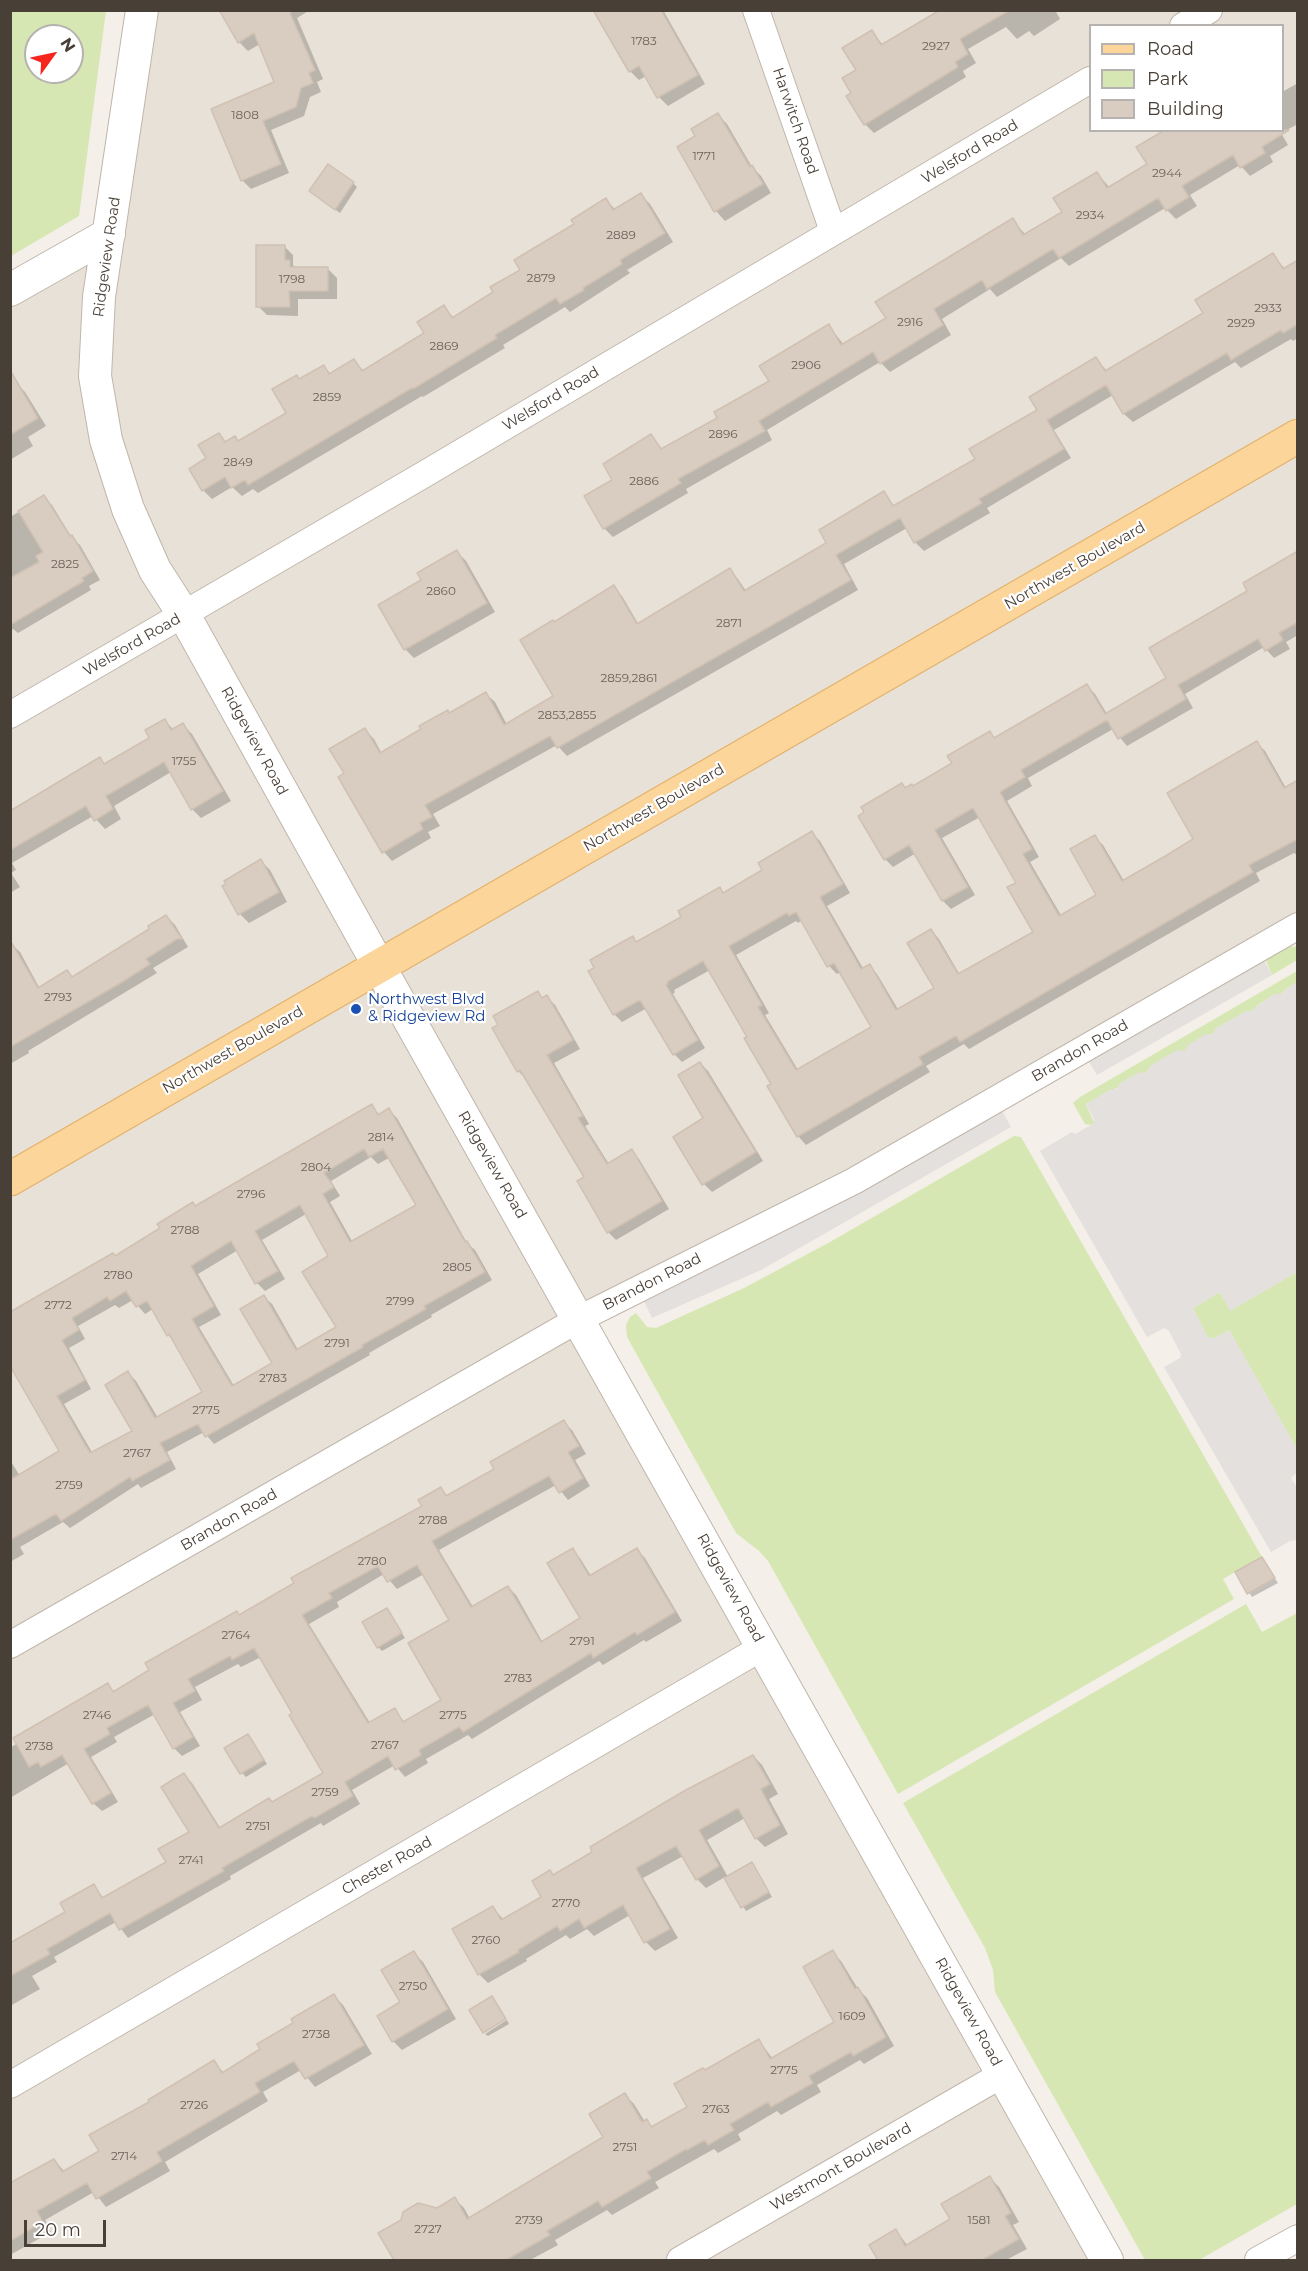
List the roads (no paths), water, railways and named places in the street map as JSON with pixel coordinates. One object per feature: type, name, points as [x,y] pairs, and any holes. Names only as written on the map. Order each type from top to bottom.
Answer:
[{"type":"main road","name":"Northwest Boulevard","points":[[10,1179],[1298,436]]},
{"type":"street","name":"Ridgeview Road","points":[[142,10],[99,297],[95,376],[105,440],[128,509],[155,570],[184,615],[1107,2260]]},
{"type":"street","name":"Harwitch Road","points":[[756,10],[833,231]]},
{"type":"street","points":[[1187,24],[1209,10]]},
{"type":"street","name":"Welsford Road","points":[[10,715],[768,272],[833,231],[1089,81]]},
{"type":"street","points":[[10,290],[109,234]]},
{"type":"street","name":"Brandon Road","points":[[10,1646],[579,1319],[854,1181],[1298,926]]},
{"type":"street","name":"Chester Road","points":[[10,2085],[763,1647]]},
{"type":"street","name":"Westmont Boulevard","points":[[680,2260],[1003,2074]]},
{"type":"street","points":[[1258,2260],[1298,2238]]},
{"type":"place","name":"Northwest Blvd & Ridgeview Rd","points":[[356,1009]]}]
